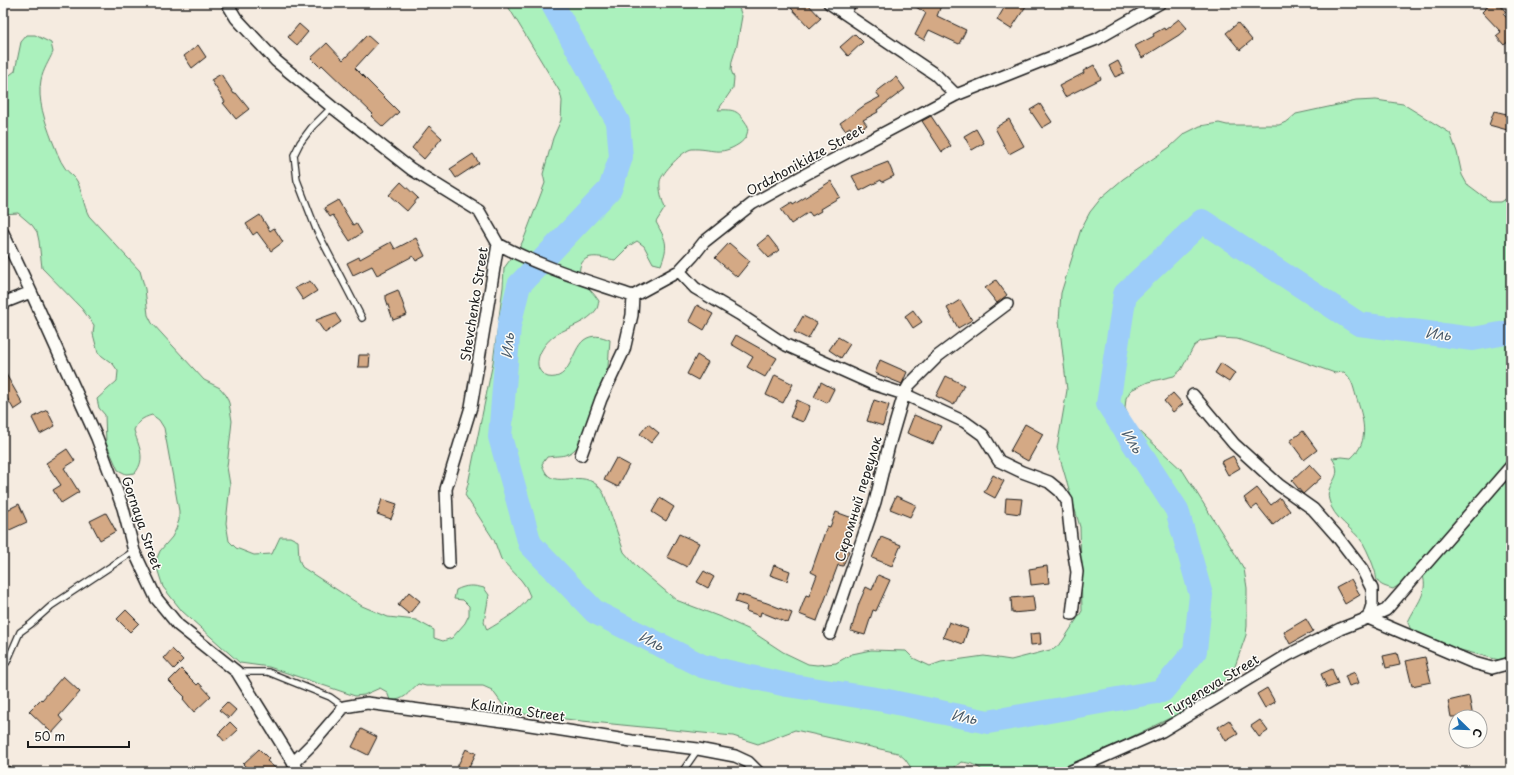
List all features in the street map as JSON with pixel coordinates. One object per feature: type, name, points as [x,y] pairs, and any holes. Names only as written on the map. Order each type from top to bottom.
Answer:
[{"type":"street","name":"Shevchenko Street","points":[[227,3],[236,18],[276,61],[410,169],[479,211],[498,244],[471,407],[446,489],[449,563]]},
{"type":"street","points":[[829,3],[936,75],[956,95]]},
{"type":"street","points":[[845,13],[850,3]]},
{"type":"street","name":"Ordzhonikidze Street","points":[[633,296],[679,271],[704,242],[752,204],[808,172],[956,95],[1097,39],[1160,3]]},
{"type":"street","name":"Gornaya Street","points":[[3,233],[97,438],[123,508],[134,551],[156,598],[178,625],[237,672],[296,767]]},
{"type":"street","points":[[498,244],[512,252],[568,275],[633,296],[632,315],[624,350],[601,399],[581,455]]},
{"type":"street","points":[[679,271],[695,288],[739,314],[786,345],[873,384],[904,394],[965,422],[983,435],[999,460],[1022,472],[1049,482],[1060,491],[1067,501],[1077,572],[1072,614]]},
{"type":"street","points":[[3,303],[31,292]]},
{"type":"street","name":"Скромный переулок","points":[[830,634],[875,502],[889,445],[904,394],[909,385],[938,356],[1007,304]]},
{"type":"street","points":[[1193,395],[1234,444],[1279,485],[1313,509],[1336,535],[1362,569],[1372,589],[1372,605],[1368,618],[1474,663],[1492,668],[1511,663]]},
{"type":"street","name":"Turgeneva Street","points":[[1069,772],[1162,731],[1288,656],[1340,629],[1386,610],[1511,466]]},
{"type":"street","name":"Kalinina Street","points":[[344,707],[367,703],[698,749],[735,756],[748,762],[758,772]]},
{"type":"street","points":[[296,767],[313,743],[344,707]]},
{"type":"lane","points":[[332,107],[312,127],[300,143],[294,155],[297,180],[316,229],[362,318]]},
{"type":"lane","points":[[7,662],[20,632],[50,606],[134,551]]},
{"type":"lane","points":[[237,672],[268,672],[330,697],[344,707]]},
{"type":"lane","points":[[682,772],[698,749]]},
{"type":"green space","points":[[506,3],[735,3],[742,16],[737,45],[732,61],[731,70],[734,78],[733,88],[718,110],[733,111],[742,117],[748,126],[745,138],[739,144],[726,150],[688,150],[673,162],[660,181],[660,191],[665,208],[656,222],[664,238],[666,247],[661,265],[653,263],[644,246],[637,241],[629,246],[615,260],[590,257],[582,262],[580,267],[580,275],[599,301],[597,308],[588,318],[553,337],[542,349],[538,359],[539,369],[544,375],[548,377],[556,377],[566,370],[576,351],[584,340],[597,336],[610,340],[608,367],[579,445],[568,454],[547,457],[542,464],[544,470],[551,478],[589,480],[597,485],[604,494],[624,552],[637,567],[676,600],[748,629],[783,652],[808,664],[817,665],[836,663],[852,654],[871,650],[906,651],[913,658],[930,666],[941,662],[984,656],[1011,660],[1054,649],[1062,642],[1082,611],[1080,527],[1057,448],[1067,390],[1059,321],[1061,293],[1081,229],[1090,212],[1102,197],[1123,179],[1170,147],[1184,134],[1200,126],[1219,123],[1227,125],[1279,125],[1288,121],[1296,114],[1356,101],[1376,100],[1403,104],[1450,133],[1457,152],[1462,175],[1467,184],[1491,202],[1500,202],[1511,196],[1511,656],[1499,660],[1453,648],[1411,631],[1408,622],[1421,597],[1424,585],[1424,578],[1421,571],[1393,589],[1382,585],[1377,580],[1373,564],[1363,543],[1339,518],[1331,507],[1328,494],[1337,471],[1336,465],[1332,458],[1351,458],[1361,444],[1363,437],[1363,421],[1349,377],[1344,372],[1335,373],[1237,339],[1219,338],[1201,341],[1194,346],[1181,370],[1174,376],[1148,382],[1131,390],[1126,398],[1125,408],[1132,424],[1183,471],[1244,569],[1247,588],[1247,626],[1246,635],[1233,672],[1201,703],[1125,740],[1053,772],[984,772],[974,765],[961,762],[949,772],[914,772],[905,759],[898,753],[795,730],[758,744],[733,736],[508,712],[492,690],[483,686],[426,686],[418,684],[406,696],[395,700],[390,700],[387,692],[380,688],[364,695],[355,696],[269,667],[240,663],[182,611],[163,587],[157,568],[157,558],[160,551],[172,537],[179,520],[179,511],[164,428],[159,420],[152,415],[141,420],[134,430],[141,457],[139,468],[135,473],[126,474],[118,470],[106,443],[105,415],[99,408],[97,399],[117,381],[118,371],[113,364],[98,353],[93,334],[94,325],[82,309],[42,268],[37,232],[32,225],[18,213],[3,214],[3,71],[7,77],[15,71],[21,42],[27,35],[35,35],[51,43],[53,52],[42,76],[40,95],[44,118],[61,162],[66,170],[77,181],[89,216],[140,271],[145,289],[148,315],[152,323],[204,380],[220,388],[226,395],[232,421],[227,467],[230,485],[226,523],[229,541],[236,548],[254,555],[272,554],[280,537],[290,537],[298,541],[299,559],[302,567],[362,606],[388,617],[416,620],[434,630],[434,638],[443,641],[452,638],[465,623],[469,615],[469,606],[463,600],[454,599],[456,590],[470,586],[484,588],[489,595],[484,622],[487,630],[516,611],[530,596],[521,580],[501,559],[494,540],[465,495],[493,362],[503,287],[504,268],[521,245],[525,236],[545,183],[543,174],[553,138],[561,120],[562,101],[560,92]]},
{"type":"building","points":[[797,3],[807,3],[821,18],[810,28],[791,8]]},
{"type":"building","points":[[909,3],[942,3],[937,16],[966,30],[959,44],[929,30],[924,40],[915,35],[926,13]]},
{"type":"building","points":[[1007,3],[1028,3],[1011,29],[997,20]]},
{"type":"building","points":[[1491,3],[1498,3],[1506,12],[1503,14],[1511,22],[1511,42],[1509,41],[1504,45],[1496,36],[1501,32],[1482,12]]},
{"type":"building","points":[[1179,19],[1187,28],[1179,35],[1142,58],[1135,46],[1154,36],[1153,34],[1164,28],[1165,30]]},
{"type":"building","points":[[1238,23],[1252,40],[1240,50],[1226,33]]},
{"type":"building","points":[[299,24],[308,32],[297,45],[288,37]]},
{"type":"building","points":[[855,34],[863,42],[848,56],[840,47]]},
{"type":"building","points":[[367,35],[377,44],[355,68],[399,112],[383,127],[371,116],[373,114],[322,65],[320,67],[311,58],[327,43],[343,60]]},
{"type":"building","points":[[198,45],[206,57],[192,68],[184,56]]},
{"type":"building","points":[[1118,61],[1124,73],[1115,77],[1109,66]]},
{"type":"building","points":[[1094,65],[1101,79],[1065,97],[1059,86],[1084,73],[1083,71]]},
{"type":"building","points":[[221,74],[234,94],[236,93],[249,109],[236,119],[223,103],[225,102],[211,80]]},
{"type":"building","points":[[896,77],[905,89],[877,110],[878,112],[863,120],[867,125],[854,134],[850,127],[845,130],[840,123],[865,105],[880,97],[876,92]]},
{"type":"building","points":[[1040,104],[1052,122],[1042,128],[1030,110]]},
{"type":"building","points":[[1494,111],[1511,115],[1511,131],[1489,125]]},
{"type":"building","points":[[931,116],[951,146],[942,152],[922,121]]},
{"type":"building","points":[[1009,119],[1024,146],[1009,154],[995,128]]},
{"type":"building","points":[[429,126],[442,138],[424,159],[412,148]]},
{"type":"building","points":[[976,129],[984,143],[972,150],[964,136]]},
{"type":"building","points":[[473,154],[479,163],[456,178],[450,169]]},
{"type":"building","points":[[888,162],[894,176],[882,182],[881,180],[860,191],[852,176]]},
{"type":"building","points":[[831,181],[840,197],[820,209],[821,211],[812,216],[809,212],[791,224],[781,209],[792,202],[793,205]]},
{"type":"building","points":[[401,182],[418,198],[407,211],[389,195]]},
{"type":"building","points":[[338,200],[353,225],[356,223],[362,233],[350,241],[333,215],[330,217],[324,208]]},
{"type":"building","points":[[260,215],[270,231],[274,228],[283,242],[271,251],[257,232],[253,235],[246,224]]},
{"type":"building","points":[[768,236],[779,250],[769,258],[757,245]]},
{"type":"building","points":[[416,238],[425,256],[416,261],[413,256],[377,275],[372,266],[353,275],[347,263],[359,257],[360,259],[391,242],[395,249]]},
{"type":"building","points":[[729,243],[750,261],[737,277],[715,258]]},
{"type":"building","points":[[996,280],[1007,295],[997,303],[985,288]]},
{"type":"building","points":[[310,281],[317,291],[303,300],[295,288]]},
{"type":"building","points":[[398,290],[407,315],[393,320],[386,295]]},
{"type":"building","points":[[960,300],[972,320],[958,328],[947,308]]},
{"type":"building","points":[[697,305],[713,314],[704,330],[689,321]]},
{"type":"building","points":[[913,310],[922,322],[913,328],[905,316]]},
{"type":"building","points":[[335,313],[341,322],[325,333],[316,320]]},
{"type":"building","points":[[803,316],[817,323],[808,339],[794,332]]},
{"type":"building","points":[[736,335],[777,358],[765,377],[747,367],[753,357],[731,344]]},
{"type":"building","points":[[838,337],[850,344],[841,358],[829,350]]},
{"type":"building","points":[[359,355],[370,355],[369,367],[358,367]]},
{"type":"building","points":[[697,355],[708,362],[698,380],[687,374]]},
{"type":"building","points":[[880,360],[907,372],[902,384],[875,373]]},
{"type":"building","points":[[1221,363],[1235,373],[1229,382],[1215,373]]},
{"type":"building","points":[[3,369],[23,404],[14,410],[3,391]]},
{"type":"building","points":[[775,375],[793,384],[783,403],[766,395]]},
{"type":"building","points":[[946,376],[964,385],[954,405],[936,396]]},
{"type":"building","points":[[821,382],[834,389],[827,403],[814,397]]},
{"type":"building","points":[[1173,393],[1183,404],[1173,412],[1164,401]]},
{"type":"building","points":[[797,400],[810,406],[803,422],[790,417]]},
{"type":"building","points":[[874,400],[889,405],[883,426],[867,421]]},
{"type":"building","points":[[47,410],[55,426],[40,434],[32,418]]},
{"type":"building","points":[[914,415],[941,426],[933,444],[907,433]]},
{"type":"building","points":[[648,424],[659,433],[651,443],[640,434]]},
{"type":"building","points":[[1025,424],[1043,434],[1028,461],[1010,451]]},
{"type":"building","points":[[1303,431],[1317,450],[1304,460],[1290,441]]},
{"type":"building","points":[[67,449],[75,461],[64,468],[79,492],[61,503],[53,490],[61,485],[46,463]]},
{"type":"building","points":[[1233,456],[1240,468],[1228,475],[1221,462]]},
{"type":"building","points":[[616,458],[629,465],[618,487],[604,480]]},
{"type":"building","points":[[1310,464],[1322,477],[1303,494],[1292,481]]},
{"type":"building","points":[[993,475],[1004,481],[995,498],[984,492]]},
{"type":"building","points":[[1257,488],[1271,505],[1280,498],[1290,511],[1273,525],[1257,505],[1252,509],[1244,498]]},
{"type":"building","points":[[896,496],[916,505],[910,517],[890,509]]},
{"type":"building","points":[[660,498],[674,507],[666,521],[652,512]]},
{"type":"building","points":[[1006,498],[1022,499],[1020,514],[1005,512]]},
{"type":"building","points":[[382,499],[397,504],[391,519],[377,514]]},
{"type":"building","points":[[19,504],[27,522],[3,533],[3,512]]},
{"type":"building","points":[[836,512],[855,519],[844,549],[849,551],[843,566],[838,565],[817,621],[799,614],[806,595],[809,596],[817,575],[811,572],[827,526],[830,527]]},
{"type":"building","points":[[106,513],[116,531],[100,540],[90,521]]},
{"type":"building","points":[[679,534],[699,543],[687,567],[667,557]]},
{"type":"building","points":[[881,537],[901,545],[892,566],[872,558]]},
{"type":"building","points":[[774,565],[790,571],[787,581],[770,575]]},
{"type":"building","points":[[1047,566],[1049,583],[1031,585],[1029,569]]},
{"type":"building","points":[[704,571],[714,577],[708,588],[697,582]]},
{"type":"building","points":[[878,575],[890,580],[876,611],[873,610],[865,635],[851,631],[859,603],[866,587],[872,590]]},
{"type":"building","points":[[1351,579],[1360,595],[1345,604],[1336,587]]},
{"type":"building","points":[[409,592],[420,601],[409,614],[398,605]]},
{"type":"building","points":[[738,594],[792,613],[788,623],[761,612],[760,616],[746,611],[747,606],[735,602]]},
{"type":"building","points":[[1033,596],[1035,611],[1012,613],[1011,598]]},
{"type":"building","points":[[126,610],[139,623],[130,632],[117,619]]},
{"type":"building","points":[[1306,619],[1313,631],[1290,644],[1284,632]]},
{"type":"building","points":[[949,622],[968,629],[963,644],[943,637]]},
{"type":"building","points":[[1040,633],[1041,644],[1031,645],[1030,634]]},
{"type":"building","points":[[172,649],[183,660],[174,669],[164,658]]},
{"type":"building","points":[[1397,653],[1400,665],[1386,668],[1383,656]]},
{"type":"building","points":[[1425,657],[1431,682],[1412,686],[1406,661]]},
{"type":"building","points":[[181,669],[197,685],[199,683],[211,696],[194,712],[183,699],[185,697],[169,681]]},
{"type":"building","points":[[1332,669],[1338,684],[1327,688],[1321,674]]},
{"type":"building","points":[[1355,672],[1359,683],[1349,686],[1345,676]]},
{"type":"building","points":[[63,676],[80,692],[59,716],[63,721],[52,733],[29,711],[41,699],[42,700]]},
{"type":"building","points":[[1267,688],[1275,702],[1265,708],[1257,694]]},
{"type":"building","points":[[1469,696],[1471,709],[1450,709],[1448,701]]},
{"type":"building","points":[[227,702],[236,710],[229,718],[219,710]]},
{"type":"building","points":[[1229,720],[1238,734],[1226,741],[1218,727]]},
{"type":"building","points":[[1260,720],[1268,731],[1259,737],[1251,726]]},
{"type":"building","points":[[230,722],[238,730],[225,742],[218,734]]},
{"type":"building","points":[[361,729],[377,737],[368,755],[352,747]]},
{"type":"building","points":[[259,749],[269,759],[267,761],[280,772],[251,772],[243,764]]},
{"type":"building","points":[[466,749],[476,753],[467,772],[463,772],[456,769]]},
{"type":"waterway","name":"Иль","points":[[552,3],[618,122],[621,157],[610,189],[519,285],[509,326],[500,437],[530,544],[595,612],[702,666],[787,685],[883,700],[988,722],[1162,691],[1195,651],[1201,595],[1177,510],[1108,404],[1125,294],[1202,221],[1359,324],[1473,339],[1511,332]]},
{"type":"railway","points":[[3,759],[13,772]]}]
